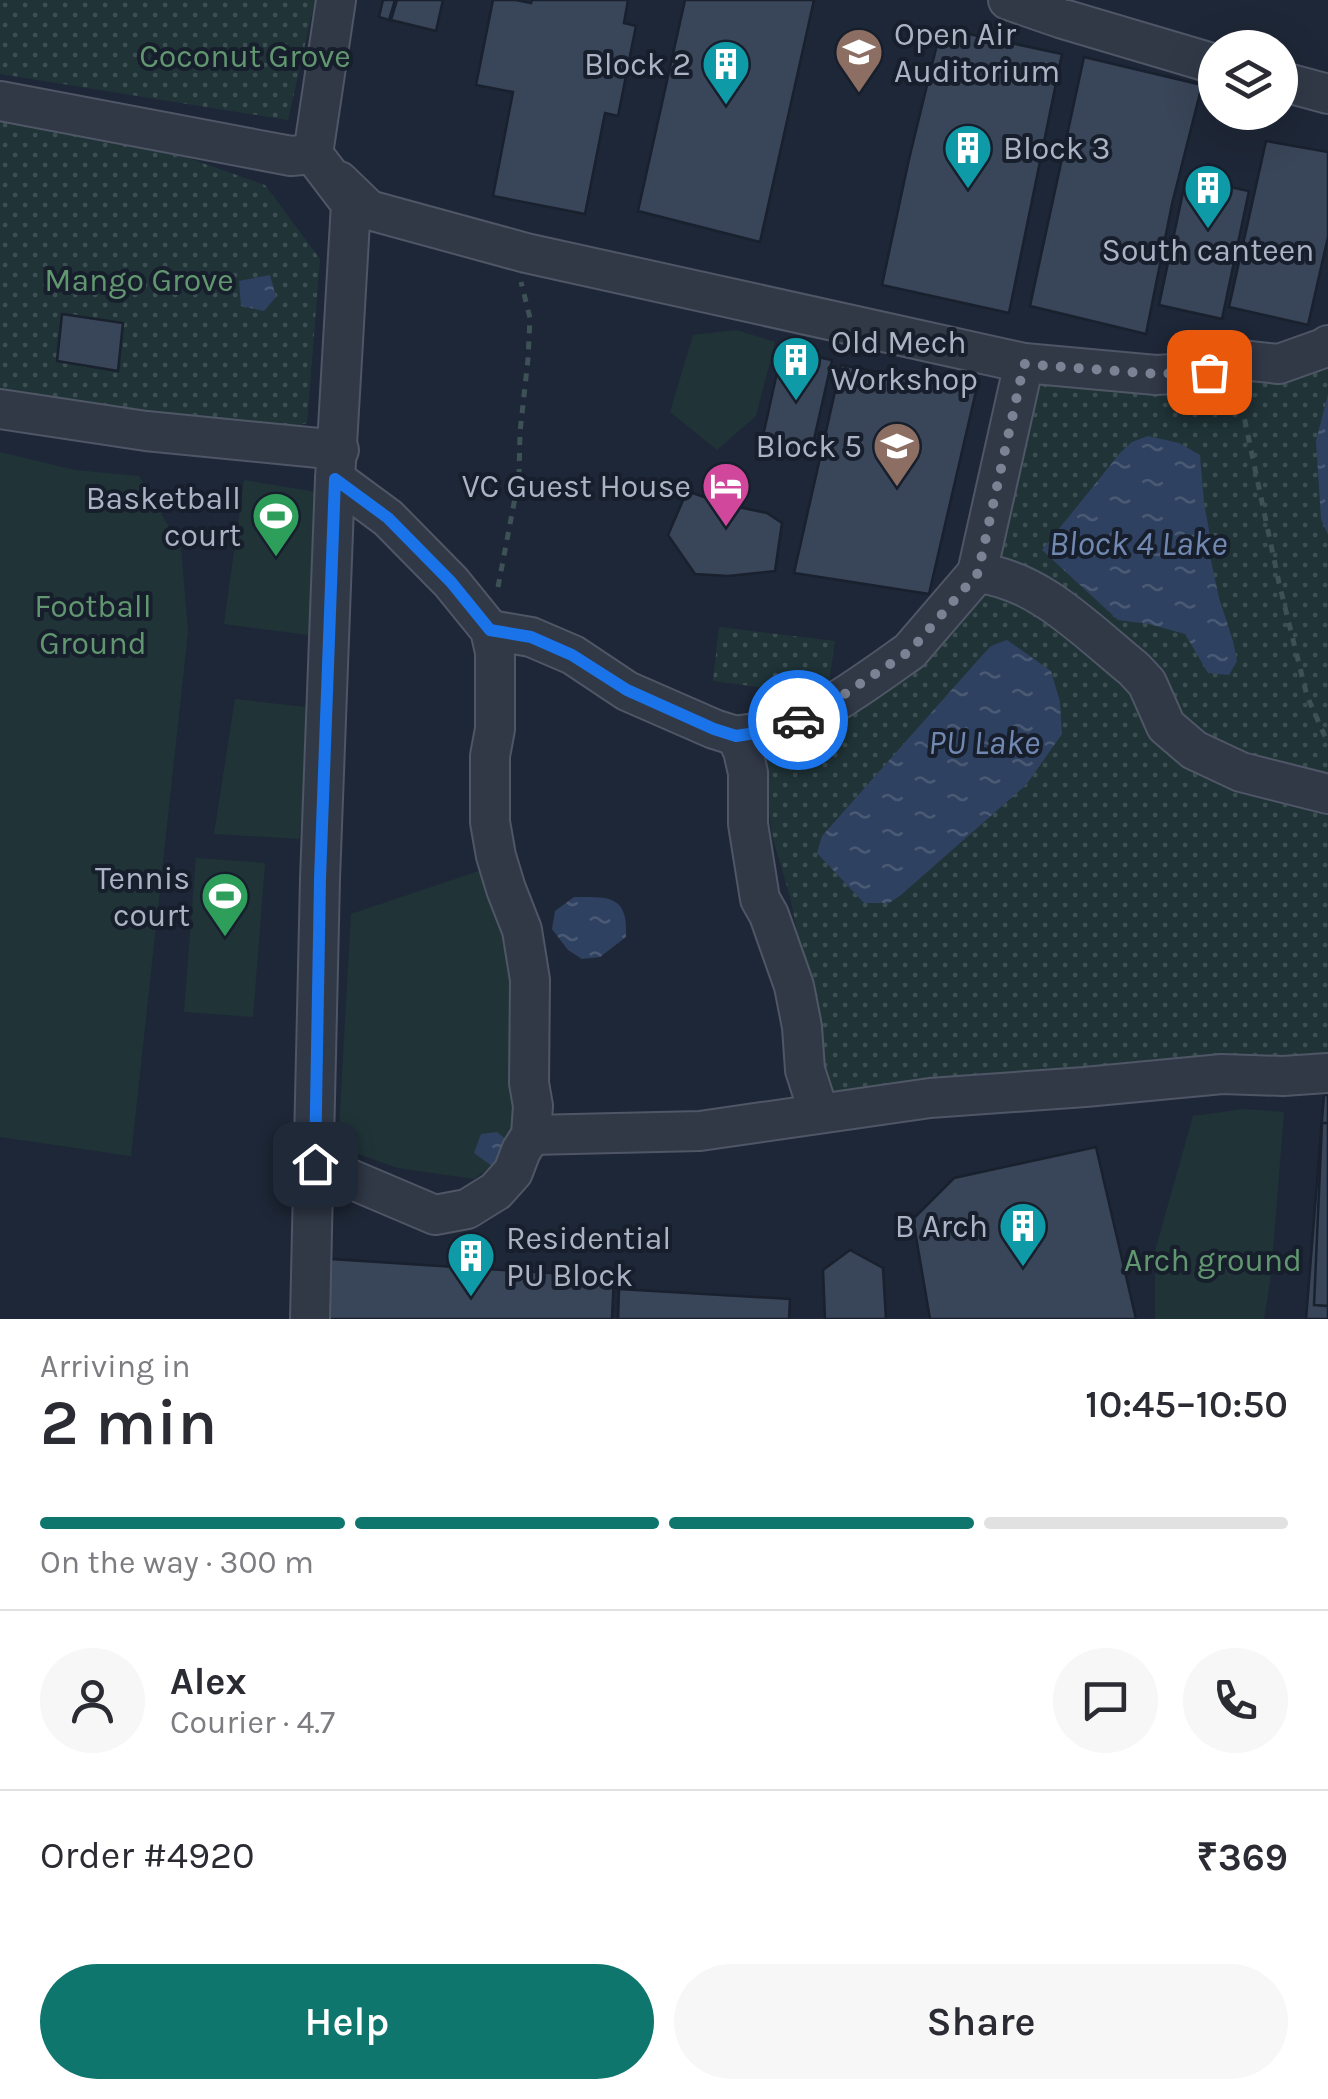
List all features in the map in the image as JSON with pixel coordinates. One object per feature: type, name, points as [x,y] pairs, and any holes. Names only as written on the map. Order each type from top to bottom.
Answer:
[{"type":"street","points":[[310,1319],[320,879],[351,204],[313,154],[336,0]]},
{"type":"street","points":[[1008,0],[1198,59]]},
{"type":"street","points":[[1298,86],[1328,94]]},
{"type":"street","points":[[0,102],[292,156],[313,154]]},
{"type":"street","points":[[313,154],[369,210],[513,249],[1024,364],[1156,374],[1209,372],[1232,359],[1278,364],[1328,345]]},
{"type":"street","points":[[490,630],[531,637],[572,655],[627,690],[714,729],[736,736],[781,729],[834,701],[910,651],[978,573],[1024,364]]},
{"type":"street","points":[[0,410],[337,465],[451,582],[490,630],[495,652],[490,822],[496,856],[522,930],[530,980],[531,1135],[513,1172],[496,1191],[466,1208],[435,1215],[315,1164]]},
{"type":"street","points":[[978,573],[992,574],[1041,596],[1134,669],[1147,683],[1166,726],[1194,750],[1242,772],[1328,794]]},
{"type":"street","points":[[736,736],[748,773],[748,824],[760,899],[794,986],[806,1070],[819,1114]]},
{"type":"street","points":[[531,1135],[700,1132],[930,1098],[1222,1074],[1328,1073]]},
{"type":"path","points":[[490,630],[518,477],[528,358],[530,318],[513,249]]},
{"type":"path","points":[[1232,359],[1279,584],[1307,696],[1328,743]]},
{"type":"green space","name":"Coconut Grove","points":[[0,0],[315,0],[288,120],[0,74]]},
{"type":"green space","name":"Mango Grove","points":[[0,119],[188,158],[265,185],[320,259],[307,423],[290,428],[0,392]]},
{"type":"green space","points":[[736,330],[775,342],[756,416],[717,450],[670,412],[693,335]]},
{"type":"green space","points":[[1328,349],[1328,1059],[830,1094],[790,897],[772,835],[761,745],[907,664],[987,557],[1028,369],[1228,386]]},
{"type":"green space","name":"Football Ground","points":[[0,452],[75,470],[139,476],[181,548],[188,632],[131,1156],[0,1137]]},
{"type":"green space","name":"Basketball court","points":[[244,480],[329,494],[309,635],[224,624]]},
{"type":"green space","points":[[719,627],[835,641],[827,696],[713,681]]},
{"type":"green space","points":[[235,699],[315,708],[299,839],[214,834]]},
{"type":"green space","name":"Tennis court","points":[[196,858],[265,863],[253,1017],[184,1012]]},
{"type":"green space","points":[[488,868],[518,958],[519,1121],[508,1154],[474,1179],[398,1168],[338,1147],[351,914]]},
{"type":"green space","name":"Arch ground","points":[[1244,1109],[1284,1112],[1264,1319],[1155,1319],[1155,1251],[1193,1116]]},
{"type":"water","points":[[270,275],[276,297],[264,311],[241,306],[239,281]]},
{"type":"water","points":[[1328,394],[1328,535],[1321,519],[1316,441]]},
{"type":"water","name":"Block 4 Lake","points":[[1148,436],[1179,443],[1200,455],[1210,556],[1237,661],[1229,675],[1208,673],[1185,634],[1118,620],[1042,550],[1120,453],[1132,442]]},
{"type":"water","name":"PU Lake","points":[[1007,640],[1051,671],[1060,702],[1062,734],[1026,785],[901,895],[889,903],[864,903],[817,853],[822,836],[991,646]]},
{"type":"water","points":[[574,897],[614,901],[624,913],[626,937],[600,957],[582,959],[568,950],[552,929],[555,911]]},
{"type":"water","points":[[497,1132],[508,1141],[508,1154],[492,1166],[474,1153],[481,1134]]},
{"type":"building","points":[[383,0],[395,0],[389,20],[379,17]]},
{"type":"building","points":[[397,0],[443,0],[436,31],[391,20]]},
{"type":"building","points":[[493,0],[628,0],[624,23],[636,26],[618,116],[605,113],[585,214],[493,196],[513,92],[476,85]]},
{"type":"building","name":"Block 2","points":[[685,0],[814,0],[760,242],[638,211]]},
{"type":"building","name":"Block 3","points":[[941,28],[1062,54],[1009,313],[882,285]]},
{"type":"building","points":[[1084,57],[1198,84],[1198,101],[1146,334],[1030,306]]},
{"type":"building","points":[[1266,141],[1328,152],[1328,237],[1308,325],[1229,307]]},
{"type":"building","name":"South canteen","points":[[1186,178],[1249,191],[1222,319],[1159,305]]},
{"type":"building","points":[[62,314],[123,323],[118,371],[57,361]]},
{"type":"building","name":"Old Mech Workshop","points":[[782,350],[832,360],[810,457],[761,445]]},
{"type":"building","name":"Block 5","points":[[841,365],[976,391],[929,594],[794,573]]},
{"type":"building","name":"VC Guest House","points":[[687,491],[767,513],[782,523],[775,571],[728,576],[695,574],[668,535]]},
{"type":"building","points":[[1324,1095],[1328,1095],[1328,1319],[1306,1319]]},
{"type":"building","points":[[1322,1123],[1328,1123],[1328,1306],[1314,1305]]},
{"type":"building","name":"B Arch","points":[[1096,1147],[1136,1319],[930,1319],[913,1219],[954,1178]]},
{"type":"building","points":[[850,1250],[883,1268],[886,1319],[825,1319],[823,1270]]},
{"type":"building","name":"Residential PU Block","points":[[331,1259],[614,1277],[612,1319],[327,1319]]},
{"type":"building","points":[[619,1289],[790,1299],[789,1319],[618,1319]]},
{"type":"way so far","points":[[798,720],[910,651],[978,573],[1024,364],[1156,374],[1209,372]]},
{"type":"place","name":"Open Air Auditorium","points":[[859,94]]},
{"type":"place","name":"Block 2","points":[[726,106]]},
{"type":"place","name":"Block 3","points":[[968,190]]},
{"type":"place","name":"South canteen","points":[[1208,230]]},
{"type":"place","name":"Old Mech Workshop","points":[[796,402]]},
{"type":"place","name":"Block 5","points":[[897,488]]},
{"type":"place","name":"VC Guest House","points":[[726,528]]},
{"type":"place","name":"Basketball court","points":[[276,558]]},
{"type":"place","name":"Tennis court","points":[[225,938]]},
{"type":"place","name":"B Arch","points":[[1023,1268]]},
{"type":"place","name":"Residential PU Block","points":[[471,1298]]},
{"type":"route","points":[[315,1164],[320,879],[335,479],[388,518],[451,582],[490,630],[531,637],[572,655],[627,690],[736,736],[781,729],[798,720]]}]
